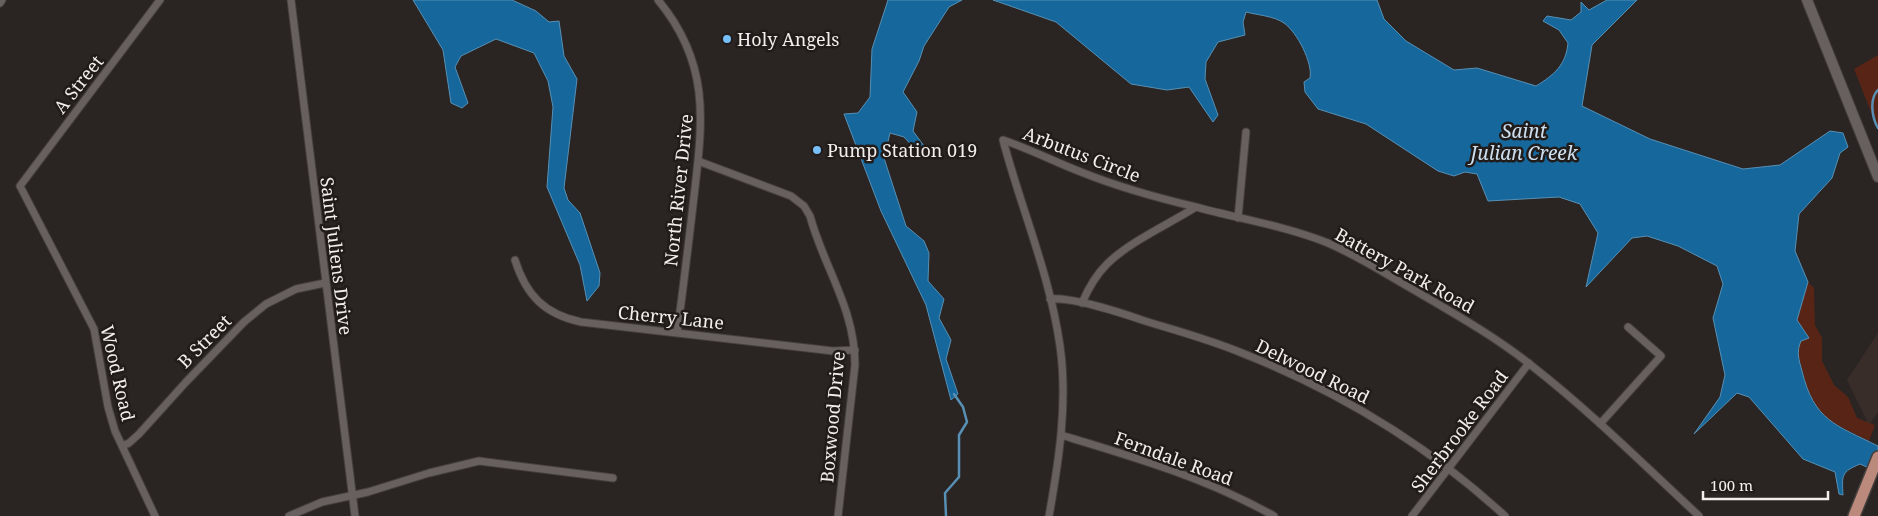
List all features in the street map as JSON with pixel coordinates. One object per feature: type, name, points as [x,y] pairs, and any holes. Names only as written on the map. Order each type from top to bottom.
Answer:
[{"type":"main road","points":[[1809,2],[1878,177]]},
{"type":"main road","points":[[1854,516],[1878,457]]},
{"type":"street","name":"A Street","points":[[20,186],[160,0]]},
{"type":"street","name":"Saint Juliens Drive","points":[[291,0],[355,516]]},
{"type":"street","name":"North River Drive","points":[[658,0],[681,32],[695,67],[701,113],[698,160],[677,333]]},
{"type":"street","points":[[1238,218],[1246,132]]},
{"type":"street","name":"Arbutus Circle","points":[[1050,299],[1003,140],[1083,173],[1167,200],[1196,207]]},
{"type":"street","name":"Boxwood Drive","points":[[698,160],[791,196],[804,206],[810,216],[846,310],[853,334],[855,350],[855,365],[838,516]]},
{"type":"street","name":"Wood Road","points":[[20,186],[94,329],[108,407],[122,446],[155,516]]},
{"type":"street","points":[[1049,516],[1061,436],[1062,405],[1060,347],[1050,299],[1065,299],[1082,304],[1093,282],[1108,264],[1144,238],[1196,207]]},
{"type":"street","name":"Battery Park Road","points":[[1196,207],[1298,233],[1343,250],[1468,321],[1529,363],[1600,424],[1699,516]]},
{"type":"street","name":"Cherry Lane","points":[[515,260],[528,291],[547,309],[558,315],[581,322],[833,351],[855,350]]},
{"type":"street","name":"B Street","points":[[122,446],[129,443],[139,434],[244,322],[266,304],[296,289],[325,283]]},
{"type":"street","name":"Delwood Road","points":[[1082,304],[1128,316],[1243,353],[1331,394],[1374,418],[1449,468],[1505,516]]},
{"type":"street","points":[[1600,424],[1661,356],[1628,327]]},
{"type":"street","name":"Sherbrooke Road","points":[[1412,516],[1529,363]]},
{"type":"street","name":"Ferndale Road","points":[[1061,436],[1187,475],[1210,484],[1274,516]]},
{"type":"street","points":[[289,516],[322,502],[368,492],[429,473],[479,461],[613,478]]},
{"type":"shaded area","points":[[1878,55],[1878,130],[1854,69]]},
{"type":"shaded area","points":[[1808,282],[1814,288],[1815,325],[1822,338],[1822,361],[1834,385],[1848,397],[1857,418],[1875,425],[1869,441],[1831,422],[1817,409],[1806,385],[1797,350],[1801,341],[1797,320]]},
{"type":"shaded area","points":[[1878,333],[1878,412],[1869,425],[1847,380]]},
{"type":"water","points":[[413,0],[512,0],[536,11],[549,22],[559,21],[564,56],[577,79],[564,188],[568,200],[580,213],[600,273],[599,286],[587,301],[580,265],[547,187],[553,107],[548,81],[534,53],[496,39],[461,56],[455,67],[468,103],[462,108],[451,103],[443,50]]},
{"type":"water","points":[[888,0],[962,0],[949,7],[924,46],[919,61],[903,92],[917,112],[913,131],[927,150],[924,159],[904,137],[890,133],[884,158],[906,226],[924,241],[929,253],[928,281],[944,299],[939,318],[951,340],[946,359],[958,394],[951,400],[926,305],[881,211],[844,114],[858,113],[870,97],[872,49]]},
{"type":"water","name":"Saint Julian Creek","points":[[993,0],[1377,0],[1384,19],[1406,41],[1454,70],[1477,68],[1536,86],[1558,69],[1567,51],[1568,43],[1559,30],[1543,21],[1547,16],[1571,20],[1581,12],[1581,2],[1589,10],[1607,0],[1637,0],[1592,45],[1582,106],[1650,139],[1743,169],[1780,165],[1830,131],[1843,133],[1848,147],[1840,153],[1832,178],[1799,214],[1795,251],[1808,282],[1797,320],[1809,338],[1801,341],[1798,356],[1807,388],[1820,411],[1839,426],[1878,446],[1878,472],[1860,464],[1849,469],[1843,479],[1843,495],[1839,494],[1835,472],[1803,459],[1749,397],[1737,393],[1694,434],[1720,397],[1725,375],[1713,318],[1723,284],[1717,266],[1678,246],[1647,236],[1632,238],[1586,287],[1598,233],[1580,204],[1559,197],[1488,201],[1477,174],[1465,172],[1454,176],[1438,171],[1366,124],[1318,109],[1305,92],[1304,82],[1310,78],[1307,56],[1299,40],[1284,23],[1270,17],[1246,12],[1243,22],[1245,35],[1218,42],[1206,62],[1205,79],[1218,115],[1213,122],[1189,87],[1167,90],[1131,84],[1056,22]]},
{"type":"waterway","points":[[1878,90],[1872,103],[1874,119],[1878,128]]},
{"type":"waterway","points":[[946,516],[945,493],[959,477],[959,435],[967,422],[963,407],[954,394]]},
{"type":"place","name":"Holy Angels","points":[[727,39]]},
{"type":"place","name":"Pump Station 019","points":[[817,150]]}]
